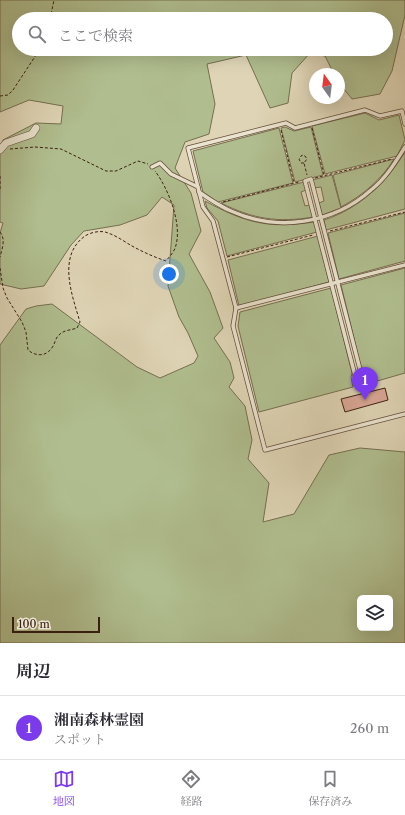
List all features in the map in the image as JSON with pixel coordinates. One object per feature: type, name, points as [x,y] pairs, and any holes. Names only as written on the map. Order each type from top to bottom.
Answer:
[{"type":"street","points":[[2,150],[6,144],[32,134],[36,128]]},
{"type":"lane","points":[[405,124],[402,111],[380,116],[365,110],[295,128],[286,124],[279,125],[188,148],[203,207],[213,221],[236,308],[233,326],[265,450],[405,414]]},
{"type":"lane","points":[[152,167],[160,163],[174,176],[199,190],[217,204],[244,216],[262,220],[288,222],[321,218],[347,207],[371,191],[382,180],[405,147]]},
{"type":"lane","points":[[308,180],[321,218],[364,385],[358,387],[315,219],[308,180]]},
{"type":"lane","points":[[236,308],[405,265]]},
{"type":"path","points":[[51,12],[54,0]]},
{"type":"path","points":[[0,96],[8,95],[13,90],[35,56]]},
{"type":"path","points":[[311,124],[324,176]]},
{"type":"path","points":[[279,125],[294,184]]},
{"type":"path","points":[[0,268],[3,288],[7,298],[22,322],[26,332],[28,350],[33,354],[40,356],[47,353],[52,348],[58,335],[62,332],[77,328],[80,322],[69,276],[69,262],[72,250],[79,241],[88,234],[107,232],[133,247],[166,261],[176,245],[174,212],[169,196],[152,167],[142,161],[138,161],[116,171],[106,171],[61,149],[35,147],[2,150]]},
{"type":"path","points":[[304,163],[299,161],[299,158],[302,155],[307,158],[306,162],[304,163],[308,180]]},
{"type":"path","points":[[217,204],[399,157]]},
{"type":"path","points":[[0,176],[0,189]]},
{"type":"path","points":[[0,232],[3,243],[0,257]]},
{"type":"green space","points":[[0,0],[405,0],[405,15],[392,71],[380,94],[352,99],[345,90],[345,68],[331,68],[325,56],[393,56],[393,12],[12,12],[12,56],[242,56],[207,64],[215,104],[209,134],[185,142],[175,168],[191,193],[201,231],[189,254],[210,292],[223,328],[214,338],[230,362],[234,378],[229,387],[245,406],[252,440],[248,459],[269,483],[263,522],[294,514],[329,455],[360,448],[405,452],[405,643],[0,643],[0,345],[26,309],[52,304],[137,367],[160,378],[194,363],[198,356],[179,317],[168,286],[174,205],[162,197],[147,215],[120,225],[84,231],[71,245],[44,286],[21,289],[0,284],[0,233],[3,223],[0,222],[0,152],[3,140],[36,123],[61,124],[63,106],[29,100],[0,112]]},
{"type":"green space","points":[[246,56],[307,56],[292,73],[288,103],[270,108]]},
{"type":"green space","points":[[365,113],[379,120],[399,115],[405,140],[397,156],[325,174],[312,126]]},
{"type":"green space","points":[[285,127],[294,131],[311,127],[323,175],[295,182],[281,128]]},
{"type":"green space","points":[[279,128],[293,183],[218,202],[203,192],[193,151]]},
{"type":"green space","points":[[405,152],[405,209],[326,230],[324,220],[349,209],[370,194],[389,174]]},
{"type":"green space","points":[[394,159],[389,167],[371,186],[341,207],[333,175]]},
{"type":"green space","points":[[332,175],[341,208],[322,215],[319,203],[324,201],[321,187],[314,188],[312,180]]},
{"type":"green space","points":[[304,182],[306,190],[301,192],[305,206],[310,205],[313,217],[288,220],[266,218],[244,213],[221,203]]},
{"type":"green space","points":[[205,201],[233,215],[258,222],[283,225],[314,222],[317,232],[227,256],[218,221],[207,208]]},
{"type":"green space","points":[[405,213],[405,261],[339,279],[328,233]]},
{"type":"green space","points":[[318,236],[329,282],[239,306],[228,260]]},
{"type":"green space","points":[[405,268],[405,373],[367,384],[362,371],[341,285]]},
{"type":"green space","points":[[331,288],[352,373],[351,377],[353,387],[259,412],[238,326],[240,312]]},
{"type":"building","points":[[385,388],[388,400],[345,412],[341,399]]},
{"type":"place","name":"湘南森林霊園","points":[[365,400]]}]
